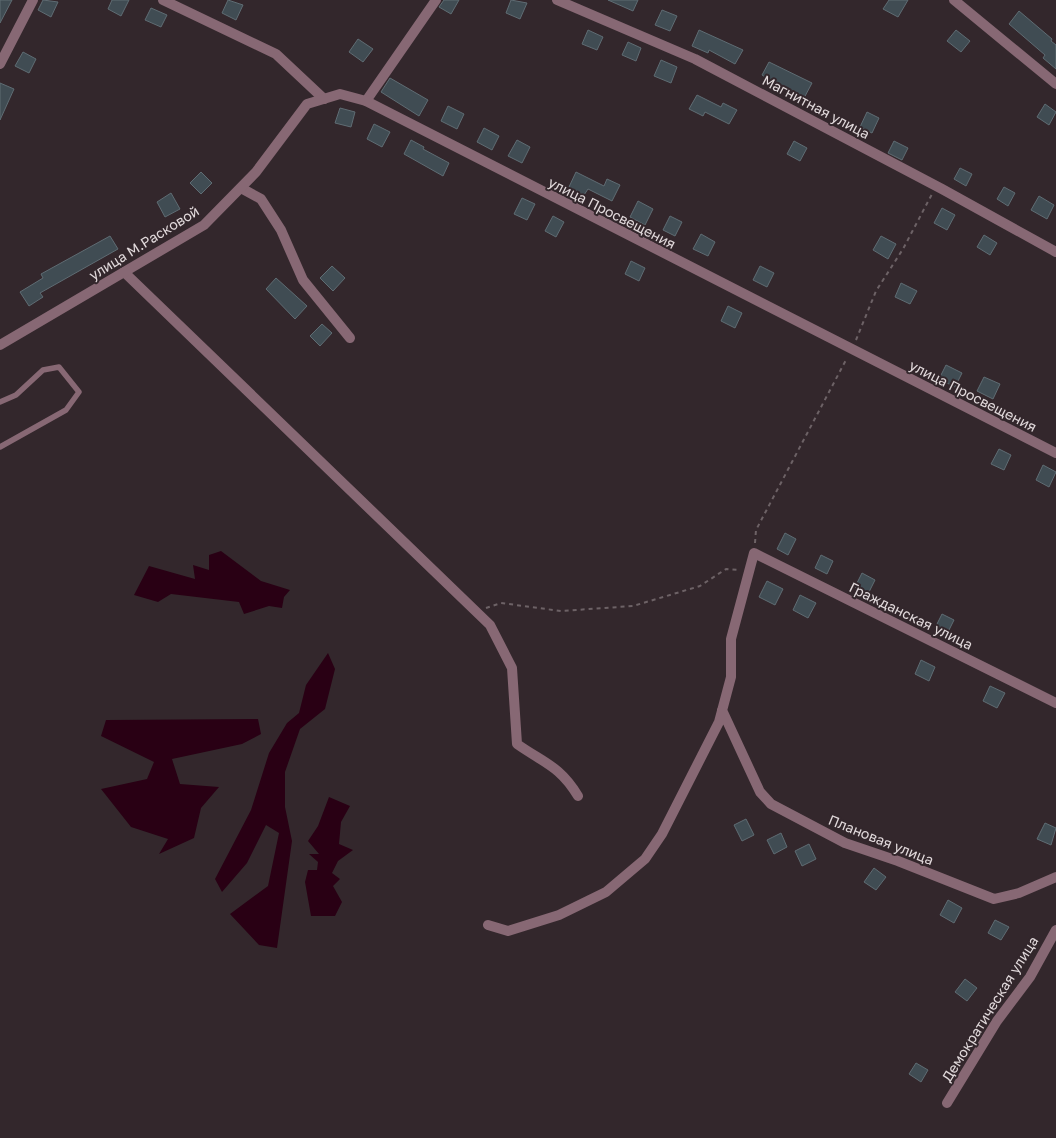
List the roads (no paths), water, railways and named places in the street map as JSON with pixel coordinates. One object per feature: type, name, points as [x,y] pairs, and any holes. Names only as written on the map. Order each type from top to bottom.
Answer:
[{"type":"street","points":[[0,64],[33,0]]},
{"type":"street","points":[[163,0],[276,54],[324,99]]},
{"type":"street","points":[[366,101],[436,0]]},
{"type":"street","name":"Магнитная улица","points":[[557,0],[695,60],[936,186],[1056,252]]},
{"type":"street","points":[[954,0],[1056,84]]},
{"type":"street","name":"улица Просвещения","points":[[324,99],[340,94],[366,101],[1056,453]]},
{"type":"street","name":"улица М.Расковой","points":[[0,345],[204,225],[256,172],[307,104],[324,99]]},
{"type":"street","points":[[241,188],[262,199],[281,230],[303,280],[350,338]]},
{"type":"street","points":[[124,272],[490,625],[512,668],[517,744],[543,762],[556,767],[568,780],[578,796]]},
{"type":"street","name":"Гражданская улица","points":[[722,710],[731,677],[731,639],[754,553],[1056,704]]},
{"type":"street","points":[[488,925],[508,930],[559,915],[606,892],[627,876],[645,859],[662,834],[719,722],[722,710]]},
{"type":"street","name":"Плановая улица","points":[[722,710],[760,792],[771,804],[845,843],[898,861],[994,899],[1018,893],[1056,877]]},
{"type":"street","name":"Демократическая улица","points":[[947,1103],[996,1021],[1030,977],[1056,930]]},
{"type":"lane","points":[[0,402],[16,395],[43,370],[59,368],[79,392],[66,410],[0,447]]}]
